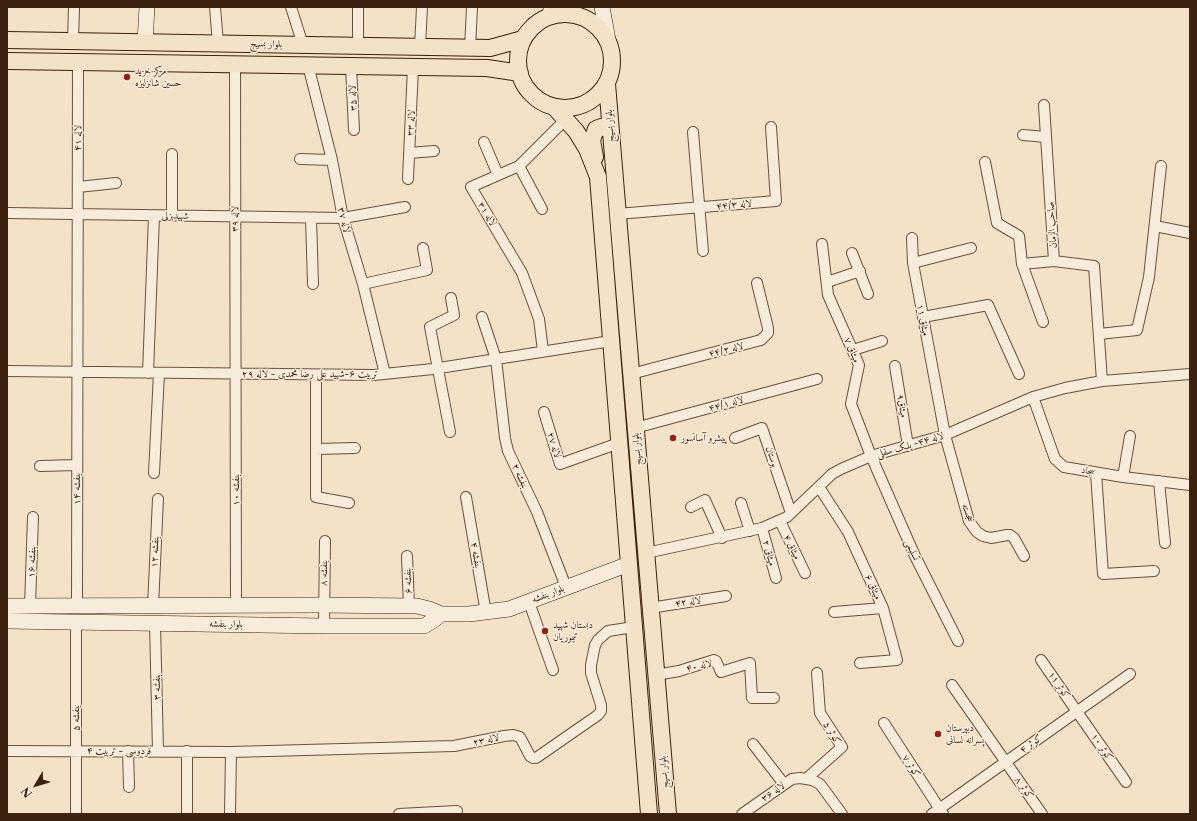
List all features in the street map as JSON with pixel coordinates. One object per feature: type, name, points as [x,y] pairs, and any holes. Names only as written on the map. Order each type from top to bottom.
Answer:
[{"type":"main road","points":[[145,42],[147,7]]},
{"type":"main road","points":[[602,7],[612,54],[612,69],[607,84],[597,96],[584,104],[570,108],[554,107],[532,95],[525,85],[520,73],[518,62],[519,50],[523,39],[530,30],[550,12],[576,15],[589,20],[600,28],[608,40]]},
{"type":"main road","name":"بلوار بسیج","points":[[7,40],[490,48],[523,39]]},
{"type":"main road","points":[[487,68],[492,62],[493,57],[493,52],[490,48]]},
{"type":"main road","name":"بلوار بسیج","points":[[7,61],[487,68],[520,73]]},
{"type":"main road","name":"بلوار بسیج","points":[[607,84],[668,814]]},
{"type":"main road","name":"بلوار بسیج","points":[[554,107],[576,131],[587,149],[598,177],[649,814]]},
{"type":"main road","points":[[598,177],[592,140],[596,129],[602,127],[610,130]]},
{"type":"main road","name":"بلوار بنفشه","points":[[7,606],[417,606],[441,614],[486,613],[509,609],[629,564]]},
{"type":"main road","name":"بلوار بنفشه","points":[[7,621],[424,626],[441,614]]},
{"type":"street","points":[[72,41],[74,7]]},
{"type":"street","points":[[215,7],[218,44]]},
{"type":"street","points":[[291,7],[303,45]]},
{"type":"street","points":[[358,7],[358,46]]},
{"type":"street","points":[[420,47],[422,7]]},
{"type":"street","points":[[470,48],[472,7]]},
{"type":"street","name":"لاله ۴۱","points":[[78,62],[78,214]]},
{"type":"street","name":"لاله ۳۹","points":[[235,64],[236,374]]},
{"type":"street","name":"لاله ۳۷","points":[[308,65],[332,160],[343,218],[385,374]]},
{"type":"street","name":"لاله ۳۵","points":[[351,66],[354,130]]},
{"type":"street","name":"لاله ۳۳","points":[[408,180],[414,67]]},
{"type":"street","name":"صاحب الزمان","points":[[1044,105],[1054,261],[1094,266],[1102,381]]},
{"type":"street","name":"لاله ۳۱","points":[[544,351],[540,319],[522,273],[471,187],[519,166],[566,119]]},
{"type":"street","name":"لاله ۴۴/۳","points":[[617,214],[776,201],[771,127]]},
{"type":"street","points":[[693,132],[703,250]]},
{"type":"street","points":[[1023,135],[1046,137]]},
{"type":"street","points":[[484,142],[498,175]]},
{"type":"street","points":[[409,152],[434,152]]},
{"type":"street","points":[[172,154],[172,216]]},
{"type":"street","points":[[300,159],[332,160]]},
{"type":"street","points":[[985,162],[997,223],[1019,236],[1022,264],[1043,322]]},
{"type":"street","points":[[519,166],[542,210]]},
{"type":"street","points":[[1099,334],[1137,330],[1149,277],[1161,166]]},
{"type":"street","points":[[78,187],[116,183]]},
{"type":"street","name":"شهیدبزلی","points":[[7,214],[343,218],[405,207]]},
{"type":"street","name":"بنفشه ۱۴","points":[[77,606],[78,214]]},
{"type":"street","points":[[148,373],[154,216]]},
{"type":"street","points":[[311,218],[313,284]]},
{"type":"street","points":[[1155,226],[1190,233]]},
{"type":"street","name":"میثاق ۱۱","points":[[912,238],[913,263],[945,435]]},
{"type":"street","name":"میثاق ۷","points":[[822,244],[828,295],[859,365],[852,404],[871,456]]},
{"type":"street","points":[[362,284],[427,270],[423,248]]},
{"type":"street","points":[[913,263],[971,248]]},
{"type":"street","points":[[852,252],[868,294]]},
{"type":"street","points":[[1022,264],[1054,261]]},
{"type":"street","points":[[827,282],[860,271]]},
{"type":"street","name":"لاله ۴۴/۲","points":[[631,374],[760,340],[768,333],[768,328],[757,283]]},
{"type":"street","points":[[450,432],[430,326],[454,315],[451,298]]},
{"type":"street","points":[[923,317],[988,305],[1019,374]]},
{"type":"street","name":"بنفشه ۲","points":[[482,317],[496,359],[505,438],[508,451],[537,512],[566,587]]},
{"type":"street","name":"تربیت ۶-شهید علی رضا محمدی - لاله ۲۹","points":[[7,371],[374,375],[438,368],[611,341]]},
{"type":"street","points":[[853,350],[882,341]]},
{"type":"street","name":"میثاق۹","points":[[895,366],[908,446]]},
{"type":"street","points":[[154,473],[159,373]]},
{"type":"street","name":"بنفشه ۱۰","points":[[236,374],[236,606]]},
{"type":"street","name":"لاله ۴۴- پلک سفلی","points":[[646,553],[722,538],[762,528],[787,517],[832,474],[841,469],[871,456],[945,435],[1033,397],[1065,388],[1102,381],[1190,374]]},
{"type":"street","points":[[316,375],[316,497],[349,503]]},
{"type":"street","name":"لاله ۴۴/۱","points":[[635,428],[817,379]]},
{"type":"street","name":"سجاد","points":[[1033,397],[1055,459],[1064,467],[1123,477],[1190,485]]},
{"type":"street","name":"لاله ۲۷","points":[[544,412],[560,464],[619,443]]},
{"type":"street","name":"بوستان","points":[[735,438],[762,428],[791,513]]},
{"type":"street","name":"خجسته","points":[[945,435],[970,521],[973,526],[977,532],[983,536],[991,538],[1007,535],[1014,538],[1024,556]]},
{"type":"street","points":[[1123,477],[1130,436]]},
{"type":"street","points":[[316,449],[355,448]]},
{"type":"street","name":"تسلیمی","points":[[871,456],[915,556],[958,641]]},
{"type":"street","points":[[40,466],[77,466]]},
{"type":"street","points":[[1096,472],[1103,574],[1154,571]]},
{"type":"street","points":[[1159,481],[1166,543]]},
{"type":"street","name":"میثاق ۶","points":[[819,487],[848,532],[883,608],[897,660],[860,663]]},
{"type":"street","name":"بنفشه ۴","points":[[466,497],[486,613]]},
{"type":"street","name":"بنفشه ۱۲","points":[[153,606],[158,499]]},
{"type":"street","points":[[691,507],[705,500],[722,538]]},
{"type":"street","points":[[741,503],[750,531]]},
{"type":"street","name":"بنفشه ۱۶","points":[[30,606],[33,517]]},
{"type":"street","name":"میثاق ۴","points":[[780,520],[805,572]]},
{"type":"street","name":"میثاق ۲","points":[[762,528],[776,578]]},
{"type":"street","name":"بنفشه ۸","points":[[324,540],[324,626]]},
{"type":"street","name":"بنفشه ۶","points":[[407,556],[408,606]]},
{"type":"street","name":"لاله ۴۲","points":[[650,608],[726,596]]},
{"type":"street","points":[[528,602],[552,670]]},
{"type":"street","points":[[834,612],[883,608]]},
{"type":"street","name":"بنفشه ۵","points":[[76,622],[76,814]]},
{"type":"street","name":"بنفشه ۳","points":[[155,623],[158,751]]},
{"type":"street","name":"لاله ۲۳","points":[[231,752],[454,746],[513,735],[520,738],[530,756],[536,758],[598,715],[601,711],[601,705],[591,665],[595,644],[608,631],[634,627]]},
{"type":"street","name":"لاله ۴۰","points":[[656,675],[678,671],[714,660],[716,661],[721,672],[750,664],[752,698],[774,698]]},
{"type":"street","name":"کوثر ۱۱","points":[[1041,660],[1077,711]]},
{"type":"street","name":"کوثر ۵","points":[[806,779],[842,747],[820,713],[817,673]]},
{"type":"street","name":"کوثر ۴","points":[[938,812],[1005,762],[1130,674]]},
{"type":"street","name":"کوثر ۸","points":[[952,685],[1042,814]]},
{"type":"street","name":"کوثر ۱۰","points":[[1077,711],[1126,782]]},
{"type":"street","name":"کوثر ۷","points":[[884,723],[938,812]]},
{"type":"street","points":[[753,744],[784,784]]},
{"type":"street","name":"فردوسی - تربیت ۴","points":[[7,751],[231,752]]},
{"type":"street","points":[[128,751],[130,787]]},
{"type":"street","points":[[187,751],[187,814]]},
{"type":"street","points":[[230,814],[231,752]]},
{"type":"street","name":"لاله ۳۶","points":[[742,814],[792,779],[806,779]]},
{"type":"street","points":[[806,779],[820,784],[842,814]]},
{"type":"street","points":[[399,814],[457,811]]},
{"type":"place","name":"مرکز خرید حسین شانزلیزه","points":[[127,77]]},
{"type":"place","name":"پیشرو آسانسور","points":[[673,438]]},
{"type":"place","name":"دبستان شهید تیموریان","points":[[545,631]]},
{"type":"place","name":"دبیرستان پسرانه لسانی","points":[[938,734]]}]
